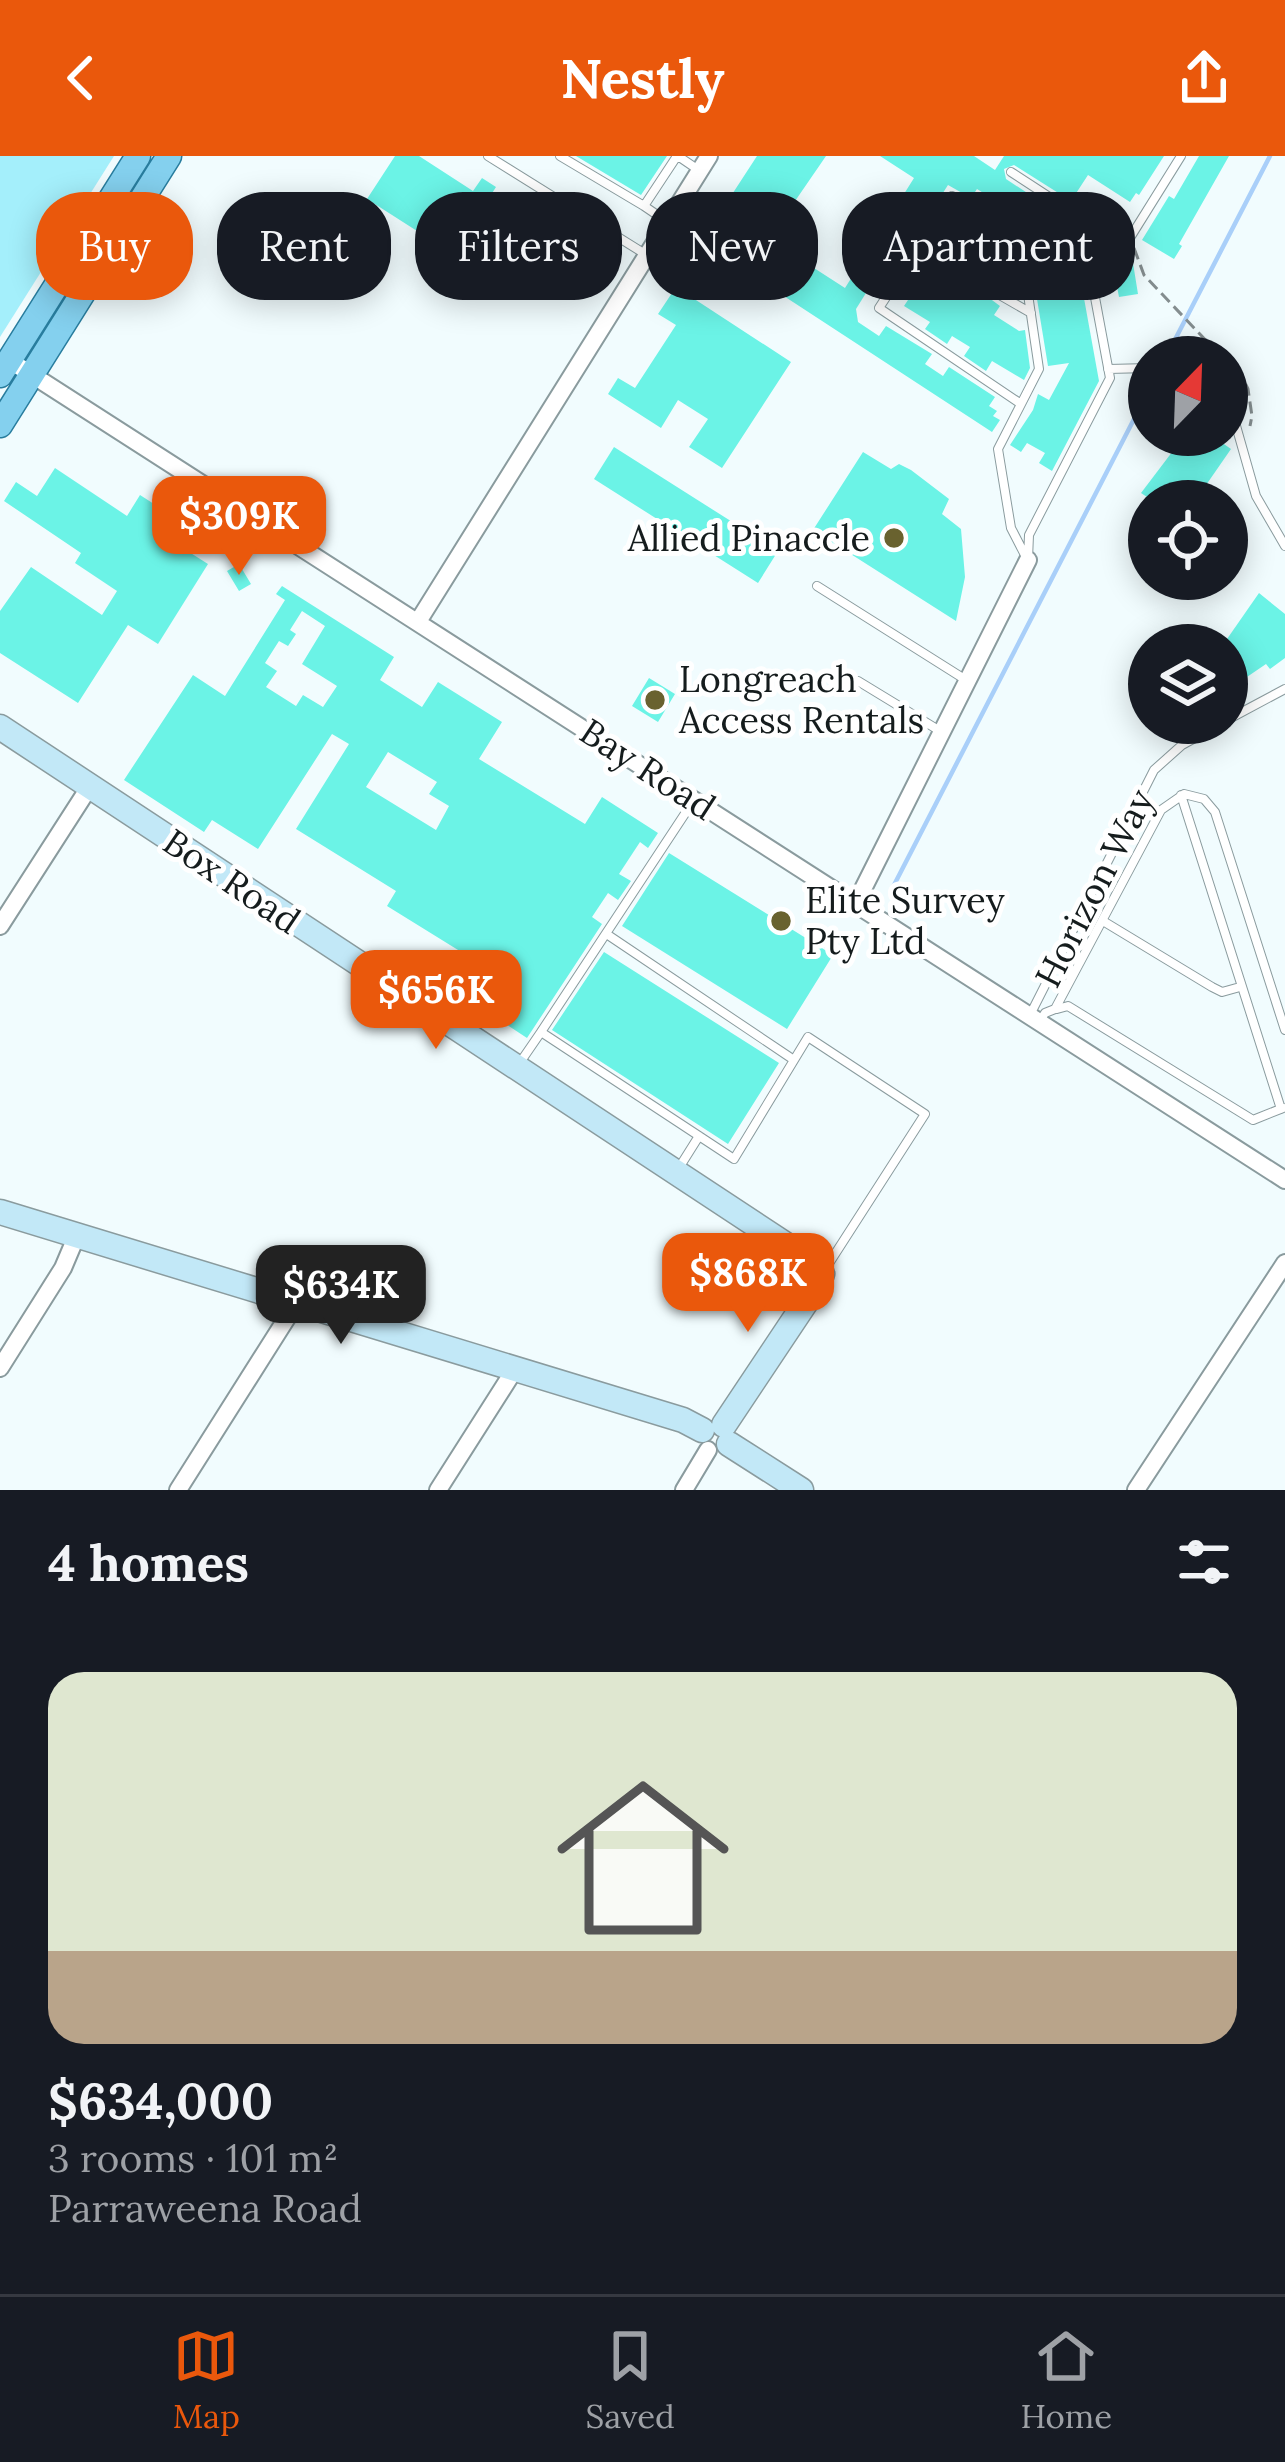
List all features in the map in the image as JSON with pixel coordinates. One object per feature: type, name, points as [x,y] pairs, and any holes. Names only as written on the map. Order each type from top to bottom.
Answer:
[{"type":"main road","points":[[5,368],[138,156]]},
{"type":"main road","points":[[0,425],[169,156]]},
{"type":"street","points":[[686,192],[704,163]]},
{"type":"street","points":[[418,620],[646,256]]},
{"type":"street","name":"Bay Road","points":[[5,368],[32,375],[1285,1180]]},
{"type":"street","points":[[856,903],[1028,560]]},
{"type":"street","name":"Box Road","points":[[0,727],[812,1262],[822,1274]]},
{"type":"street","points":[[0,926],[90,786]]},
{"type":"street","points":[[0,1212],[683,1420],[801,1490]]},
{"type":"street","points":[[0,1368],[63,1268],[77,1235]]},
{"type":"street","points":[[1136,1490],[1285,1263]]},
{"type":"street","points":[[684,1490],[822,1274]]},
{"type":"street","points":[[178,1490],[297,1303]]},
{"type":"street","points":[[438,1490],[515,1369]]},
{"type":"lane","points":[[488,156],[646,256]]},
{"type":"lane","points":[[560,156],[644,206],[677,156],[704,163]]},
{"type":"lane","points":[[1135,230],[1181,156]]},
{"type":"lane","points":[[1010,172],[1041,192]]},
{"type":"lane","points":[[1021,404],[879,308],[952,196],[1020,240],[1039,370],[998,448],[1011,528],[1028,560]]},
{"type":"lane","points":[[1009,300],[1032,314]]},
{"type":"lane","points":[[1028,560],[1029,535],[1108,387],[1112,369],[1098,300]]},
{"type":"lane","points":[[1112,369],[1128,369]]},
{"type":"lane","points":[[1245,456],[1256,496],[1285,546]]},
{"type":"lane","points":[[818,586],[967,681]]},
{"type":"lane","points":[[858,681],[941,732]]},
{"type":"lane","name":"Horizon Way","points":[[1248,709],[1285,688]]},
{"type":"lane","name":"Horizon Way","points":[[1035,1019],[1154,770],[1184,744]]},
{"type":"lane","points":[[1035,1019],[1067,1006],[1253,1120],[1283,1108],[1180,795]]},
{"type":"lane","points":[[1055,1009],[1161,810],[1180,795],[1204,799],[1215,812],[1285,1030]]},
{"type":"lane","points":[[516,1068],[694,799]]},
{"type":"lane","points":[[1103,921],[1222,992],[1240,987]]},
{"type":"lane","points":[[608,934],[794,1060]]},
{"type":"lane","points":[[541,1032],[734,1159],[808,1037],[926,1114],[822,1274]]},
{"type":"lane","points":[[676,1172],[699,1136]]},
{"type":"path","points":[[1135,249],[1144,275],[1201,336]]},
{"type":"path","points":[[1248,389],[1252,416],[1248,427]]},
{"type":"shaded area","points":[[0,156],[114,156],[91,192],[36,192],[36,280],[0,337]]},
{"type":"building","points":[[395,156],[419,156],[473,191],[482,178],[496,187],[493,192],[415,192],[415,230],[391,214],[391,192],[372,192]]},
{"type":"building","points":[[576,156],[667,156],[641,195]]},
{"type":"building","points":[[757,156],[826,156],[801,192],[734,192]]},
{"type":"building","points":[[880,156],[974,156],[995,170],[1004,156],[1164,156],[1139,195],[1114,192],[1088,175],[1077,192],[1057,192],[1014,165],[1004,169],[1006,179],[1026,192],[960,192],[948,185],[944,192],[905,192],[914,178]]},
{"type":"building","points":[[1199,156],[1229,156],[1174,259],[1142,240]]},
{"type":"building","points":[[818,271],[842,286],[842,300],[862,300],[856,309],[858,322],[879,336],[886,326],[932,354],[925,364],[943,376],[949,367],[995,397],[989,406],[1000,420],[992,432],[790,300],[818,300]]},
{"type":"building","points":[[667,300],[696,300],[791,362],[722,468],[689,447],[708,419],[678,400],[661,428],[608,394],[618,378],[635,388],[676,325],[658,314]]},
{"type":"building","points":[[908,300],[992,300],[1000,306],[994,315],[1025,330],[1030,368],[1024,380],[992,361],[986,371],[964,356],[970,347],[952,336],[947,344],[925,329],[930,322],[904,306]]},
{"type":"building","points":[[1037,300],[1084,300],[1099,381],[1052,471],[1039,463],[1045,453],[1027,443],[1021,452],[1010,445],[1038,394],[1049,400],[1069,363],[1048,366]]},
{"type":"building","points":[[614,447],[778,551],[758,583],[594,479]]},
{"type":"building","name":"Allied Pinaccle","points":[[863,452],[891,469],[899,464],[911,470],[949,499],[942,514],[961,529],[965,577],[956,621],[813,530]]},
{"type":"building","points":[[1169,456],[1226,456],[1210,480],[1151,480]]},
{"type":"building","points":[[55,468],[127,516],[140,495],[168,513],[156,531],[208,564],[158,644],[128,625],[78,703],[0,653],[0,611],[31,567],[102,615],[117,591],[75,563],[81,553],[4,501],[16,482],[37,496]]},
{"type":"building","points":[[239,564],[251,584],[239,591],[227,571]]},
{"type":"building","points":[[282,586],[394,657],[380,680],[422,707],[438,682],[502,722],[479,759],[585,824],[602,797],[658,833],[648,848],[640,842],[619,874],[631,881],[618,900],[608,893],[592,917],[602,924],[527,1038],[472,1002],[492,971],[387,906],[396,891],[296,829],[349,744],[332,734],[258,849],[212,820],[204,832],[124,780],[193,675],[225,696],[285,600],[276,594]],"holes":[[[302,611],[325,626],[302,664],[337,686],[323,707],[303,695],[296,706],[266,687],[277,671],[265,663],[279,641],[288,646],[296,634],[290,630]],[[388,752],[437,782],[429,794],[449,806],[436,830],[366,787]]]},
{"type":"building","points":[[1259,593],[1285,614],[1285,658],[1248,676],[1248,624],[1237,624]]},
{"type":"building","points":[[649,678],[675,694],[658,722],[632,706]]},
{"type":"building","points":[[669,853],[833,955],[787,1029],[622,926]]},
{"type":"building","points":[[604,952],[779,1063],[728,1144],[552,1030]]},
{"type":"waterway","points":[[1177,336],[1270,156]]},
{"type":"waterway","points":[[893,887],[1128,431]]},
{"type":"place","name":"Allied Pinaccle","points":[[894,538]]},
{"type":"place","name":"Longreach Access Rentals","points":[[655,700]]},
{"type":"place","name":"Elite Survey Pty Ltd","points":[[781,921]]}]
